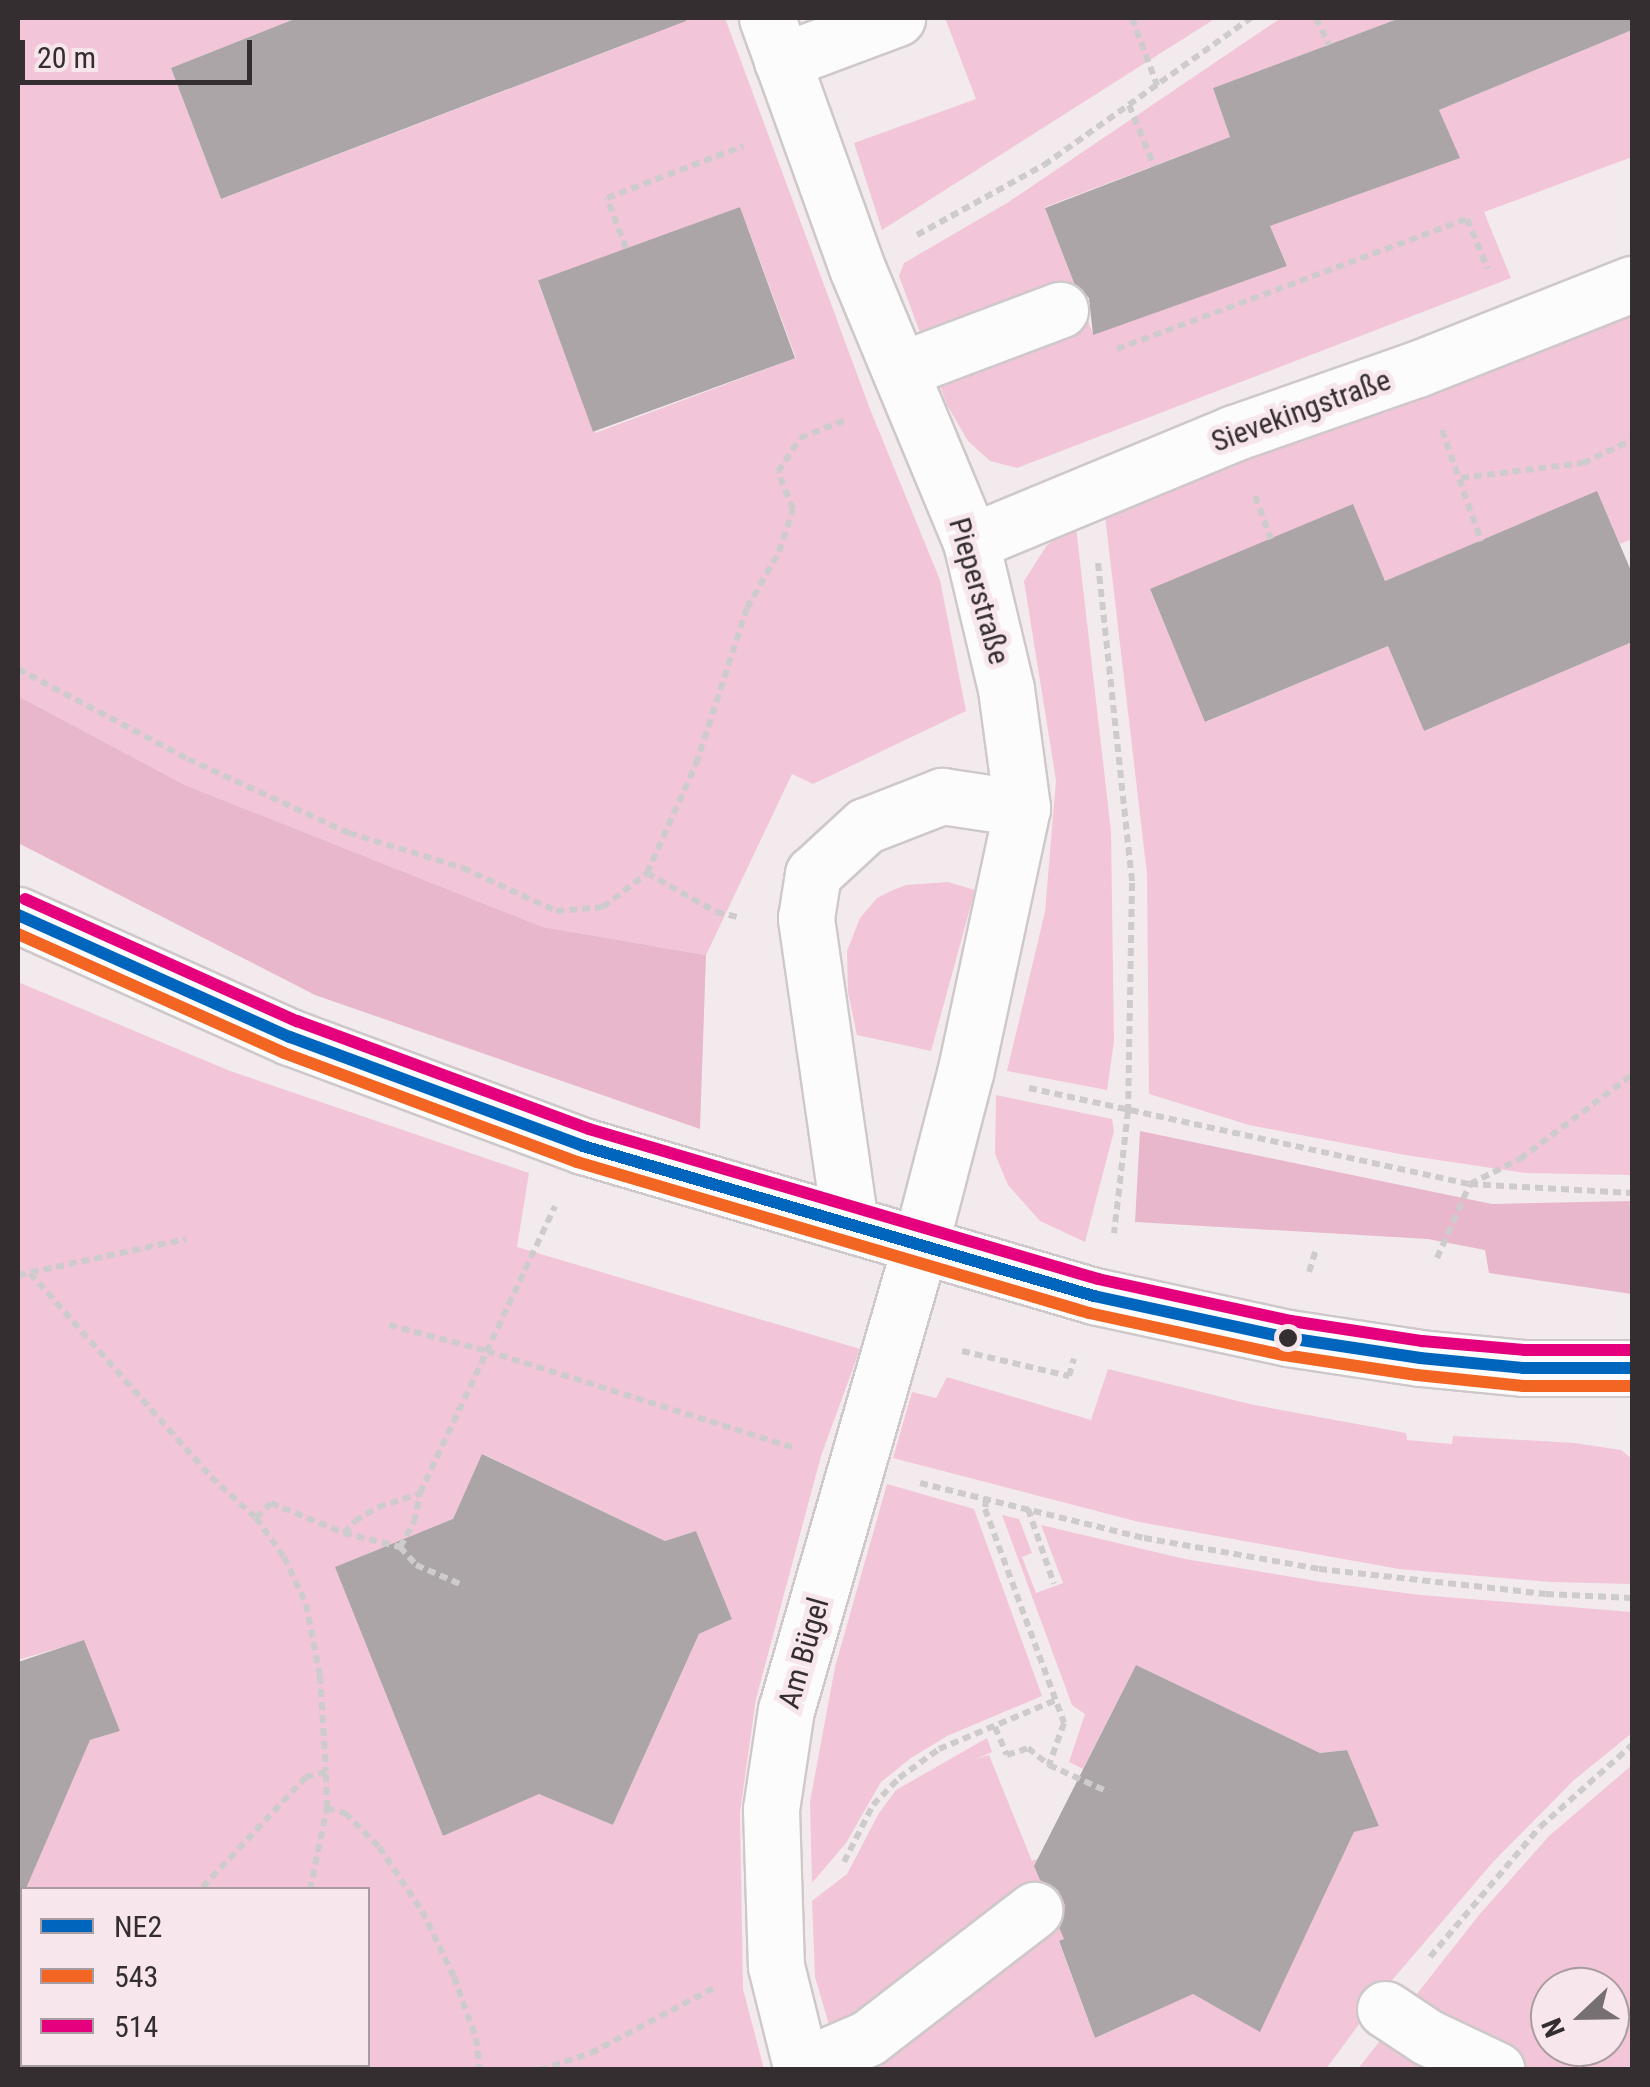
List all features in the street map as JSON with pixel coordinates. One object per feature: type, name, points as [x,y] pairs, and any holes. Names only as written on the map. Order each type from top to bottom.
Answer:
[{"type":"street","points":[[774,40],[897,18]]},
{"type":"street","name":"Pieperstraße","points":[[774,40],[857,268],[970,542],[1006,689],[1022,808],[965,1073],[920,1246]]},
{"type":"street","name":"Sievekingstraße","points":[[970,542],[1234,433],[1417,369],[1632,284]]},
{"type":"street","points":[[905,383],[1060,310]]},
{"type":"street","points":[[850,1224],[806,918],[813,874],[865,826],[942,796],[1022,808]]},
{"type":"street","points":[[18,914],[290,1037],[582,1146],[1094,1296],[1288,1338],[1420,1358],[1523,1368],[1632,1368]]},
{"type":"street","name":"Am Bügel","points":[[802,2068],[776,1966],[771,1809],[786,1709],[920,1246]]},
{"type":"street","points":[[802,2068],[868,2038],[1034,1910]]},
{"type":"street","points":[[1385,2009],[1427,2037],[1497,2070]]},
{"type":"path","points":[[1132,18],[1157,84]]},
{"type":"path","points":[[857,268],[1044,165],[1250,18]]},
{"type":"path","points":[[1316,18],[1329,45]]},
{"type":"path","points":[[1129,105],[1154,166]]},
{"type":"path","points":[[626,248],[607,198],[805,122]]},
{"type":"path","points":[[1060,310],[1083,361],[1467,220],[1514,330]]},
{"type":"path","points":[[1417,369],[1461,478],[1481,541]]},
{"type":"path","points":[[18,669],[188,759],[348,832],[464,868],[556,911],[603,907],[647,873],[696,764],[748,608],[779,552],[793,509],[778,472],[800,438],[905,383]]},
{"type":"path","points":[[1461,478],[1583,463],[1632,440]]},
{"type":"path","points":[[1090,492],[1132,883],[1128,1111],[1115,1230],[1094,1296]]},
{"type":"path","points":[[647,873],[716,912],[744,918]]},
{"type":"path","points":[[965,1073],[1470,1184],[1632,1194]]},
{"type":"path","points":[[1437,1258],[1470,1184],[1520,1159],[1632,1075]]},
{"type":"path","points":[[400,1548],[414,1522],[420,1493],[582,1146]]},
{"type":"path","points":[[18,1275],[186,1238]]},
{"type":"path","points":[[30,1273],[212,1477],[256,1518],[284,1557],[306,1604],[320,1676],[327,1808],[311,1887]]},
{"type":"path","points":[[388,1325],[487,1351],[858,1468],[1144,1538],[1318,1569],[1546,1594],[1632,1598]]},
{"type":"path","points":[[344,1532],[378,1507],[420,1493]]},
{"type":"path","points":[[986,1499],[985,1509],[1064,1723],[1049,1764]]},
{"type":"path","points":[[256,1518],[271,1503],[344,1532],[400,1548],[416,1565],[460,1584]]},
{"type":"path","points":[[1028,1508],[1054,1584]]},
{"type":"path","points":[[775,1899],[812,1892],[833,1876],[853,1850],[873,1805],[899,1778],[940,1749],[1056,1700]]},
{"type":"path","points":[[994,1727],[1007,1755],[1028,1748],[1049,1764],[1106,1791]]},
{"type":"path","points":[[1385,2009],[1540,1827],[1632,1745]]},
{"type":"path","points":[[203,1887],[306,1778],[326,1772]]},
{"type":"path","points":[[327,1808],[344,1814],[379,1847],[422,1912],[454,1977],[476,2038],[480,2070]]},
{"type":"path","points":[[540,2070],[591,2054],[745,1973],[776,1966]]},
{"type":"shaded area","points":[[18,18],[297,18],[171,68],[221,199],[640,39],[632,18],[725,18],[870,409],[940,580],[966,711],[813,784],[792,774],[706,955],[543,927],[185,785],[18,696]],"holes":[[[740,207],[796,358],[595,433],[538,282]]]},
{"type":"shaded area","points":[[945,18],[1216,18],[882,230],[854,143],[976,99]]},
{"type":"shaded area","points":[[1281,18],[1400,18],[1213,88],[1230,137],[1045,207],[1093,334],[1287,266],[1270,226],[1459,158],[1439,110],[1632,30],[1632,157],[1484,212],[1511,278],[1017,468],[990,461],[968,441],[947,405],[899,276],[904,263],[1007,203]]},
{"type":"shaded area","points":[[1632,316],[1632,539],[1620,544],[1597,492],[1385,581],[1353,505],[1150,590],[1206,722],[1388,646],[1424,731],[1632,642],[1632,1175],[1525,1173],[1405,1155],[1249,1125],[1149,1094],[1147,874],[1105,516],[1285,443]]},
{"type":"shaded area","points":[[1076,527],[1111,831],[1114,1041],[1107,1090],[1007,1071],[1045,912],[1056,780],[1024,581],[1047,545]]},
{"type":"shaded area","points":[[18,696],[185,785],[543,927],[706,955],[700,1129],[315,995],[18,843]]},
{"type":"shaded area","points":[[948,882],[975,890],[931,1051],[857,1035],[848,992],[847,951],[860,918],[877,898],[891,891],[906,885]]},
{"type":"shaded area","points":[[18,982],[230,1071],[529,1173],[517,1247],[860,1349],[821,1456],[756,1699],[740,1812],[743,1989],[764,2069],[18,2069],[18,1838],[54,1751],[120,1731],[83,1641],[18,1660]],"holes":[[[483,1454],[665,1541],[696,1531],[732,1619],[699,1634],[613,1825],[512,1782],[483,1818],[443,1836],[336,1567],[381,1548],[433,1562]]]},
{"type":"shaded area","points":[[996,1095],[1112,1119],[1114,1131],[1085,1242],[1040,1221],[1008,1185],[995,1154]]},
{"type":"shaded area","points":[[1140,1131],[1492,1204],[1632,1201],[1632,1294],[1489,1273],[1485,1250],[1428,1239],[1135,1222]]},
{"type":"shaded area","points":[[1108,1369],[1254,1405],[1406,1433],[1407,1440],[1452,1444],[1453,1436],[1575,1443],[1621,1450],[1632,1459],[1632,1584],[1550,1582],[1399,1569],[1139,1522],[893,1458],[912,1392],[936,1398],[947,1377],[1091,1420]]},
{"type":"shaded area","points":[[887,1484],[974,1509],[1042,1696],[947,1736],[881,1782],[846,1843],[812,1883],[810,1802],[835,1667]]},
{"type":"shaded area","points":[[1002,1515],[1019,1519],[1032,1553],[1022,1557],[1036,1593],[1063,1583],[1041,1525],[1185,1559],[1322,1582],[1420,1595],[1632,1612],[1632,1733],[1574,1780],[1493,1862],[1388,1985],[1326,2069],[842,2069],[815,1977],[812,1901],[847,1874],[879,1813],[896,1790],[987,1738],[992,1752],[976,1759],[989,1755],[1032,1861],[1049,1855],[1077,1934],[1059,1942],[1095,2038],[1134,2021],[1124,2005],[1169,1981],[1260,2031],[1354,1832],[1379,1826],[1347,1750],[1320,1753],[1136,1665],[1083,1769],[1069,1762],[1085,1714],[1072,1705]]},
{"type":"shaded area","points":[[1632,1765],[1632,2069],[1357,2070],[1479,1915],[1549,1836]]},
{"type":"building","points":[[297,18],[686,21],[221,199],[171,68]]},
{"type":"building","points":[[1400,18],[1632,18],[1632,30],[1439,110],[1460,158],[1270,226],[1287,266],[1093,335],[1089,298],[1074,283],[1045,208],[1230,137],[1213,88]]},
{"type":"building","points":[[740,207],[795,358],[593,432],[538,281]]},
{"type":"building","points":[[1597,491],[1632,573],[1632,642],[1424,731],[1388,646],[1205,722],[1150,589],[1353,504],[1385,581]]},
{"type":"building","points":[[482,1454],[665,1541],[696,1531],[732,1619],[699,1634],[613,1825],[539,1794],[443,1836],[335,1567],[453,1519]]},
{"type":"building","points":[[84,1640],[120,1731],[90,1740],[27,1887],[20,1887],[18,1907],[18,1662]]},
{"type":"building","points":[[1136,1665],[1320,1753],[1347,1750],[1379,1826],[1354,1832],[1260,2032],[1193,1994],[1095,2038],[1059,1941],[1064,1939],[1059,1927],[1065,1905],[1058,1890],[1040,1880],[1034,1866]]},
{"type":"transit line","name":"514","points":[[25,899],[297,1021],[589,1129],[1098,1279],[1291,1321],[1422,1341],[1524,1350],[1632,1350]]},
{"type":"transit line","name":"NE2","points":[[18,915],[290,1037],[583,1146],[1094,1296],[1288,1338],[1420,1358],[1523,1368],[1632,1368]]},
{"type":"transit line","name":"543","points":[[18,934],[284,1053],[577,1162],[1089,1313],[1284,1355],[1417,1375],[1523,1386],[1632,1386]]}]
